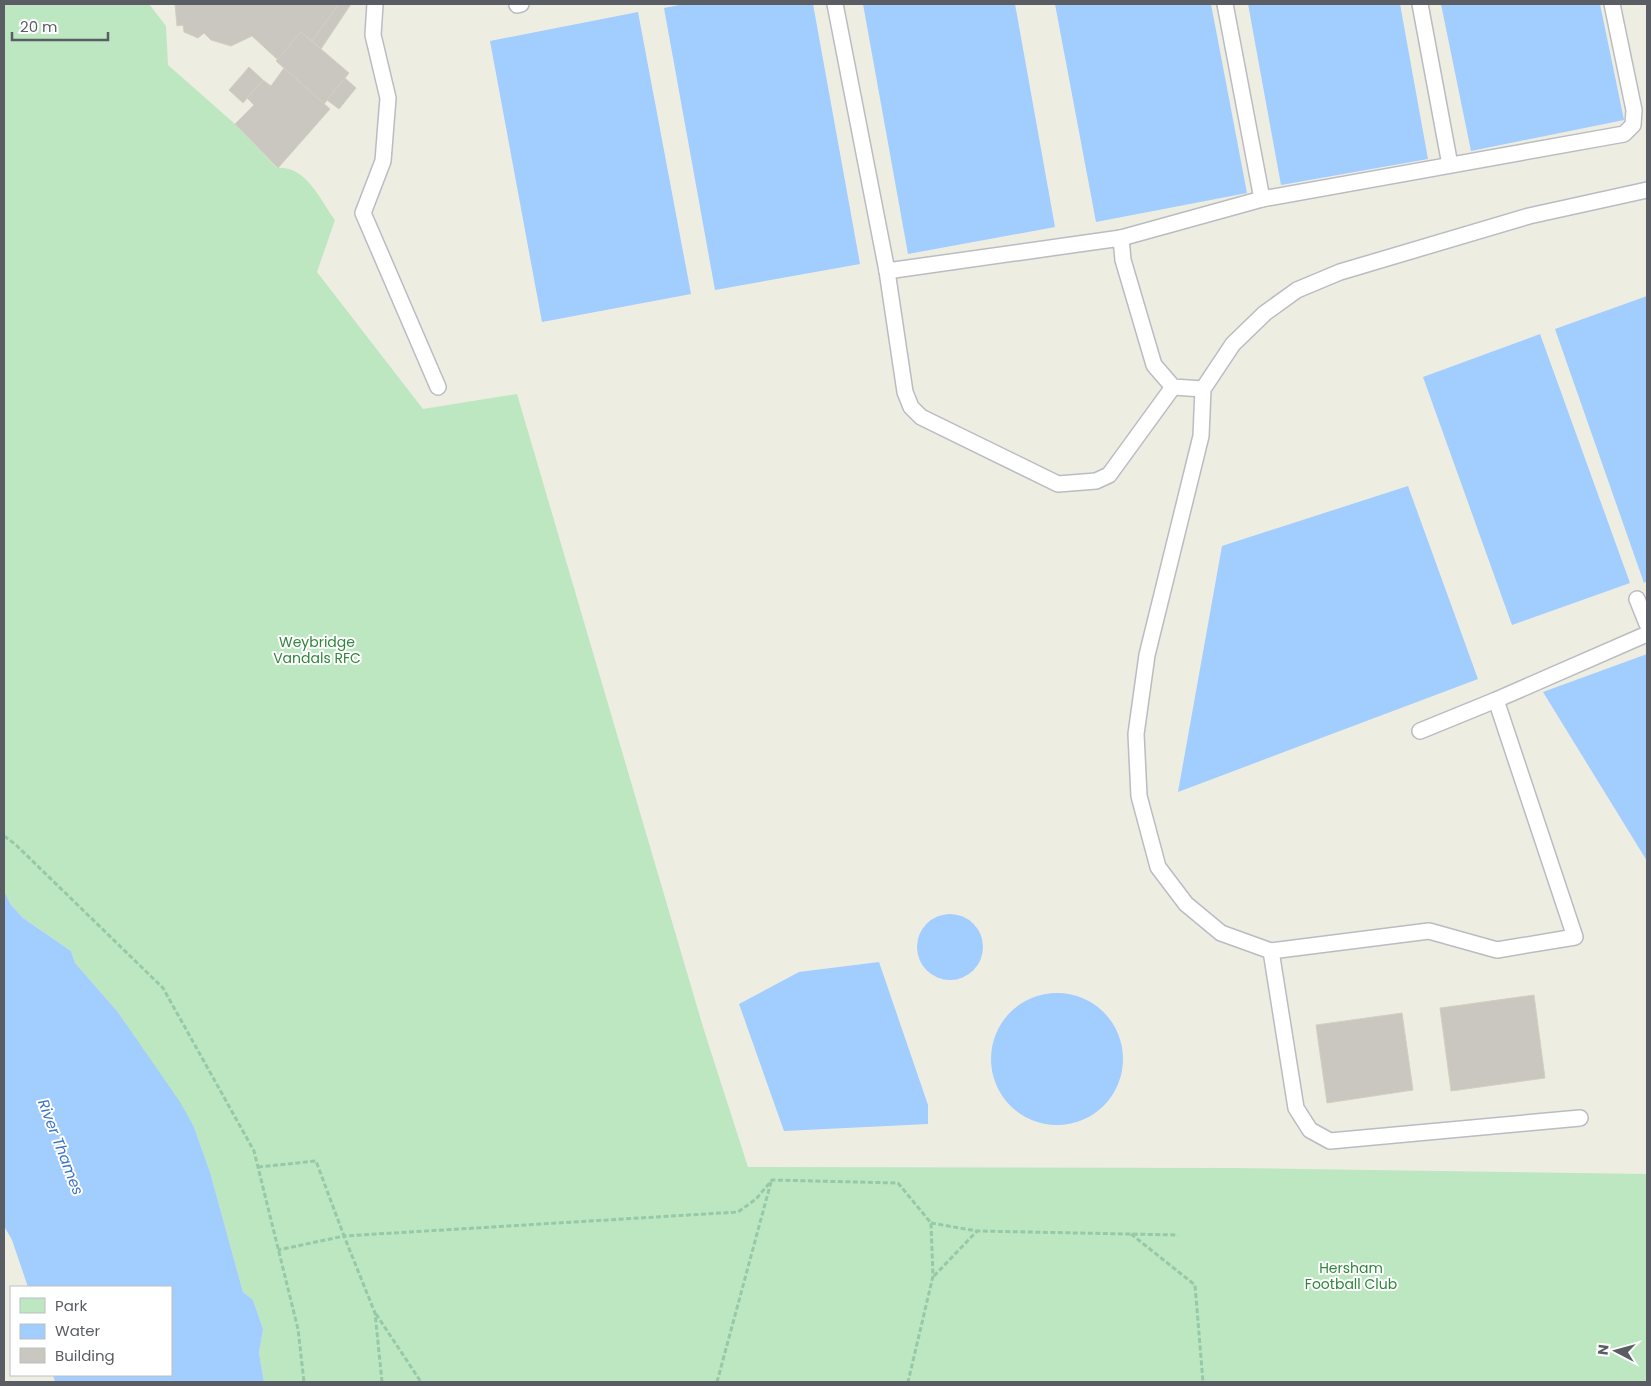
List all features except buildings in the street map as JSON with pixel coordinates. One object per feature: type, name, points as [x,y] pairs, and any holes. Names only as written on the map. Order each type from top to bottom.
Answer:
[{"type":"lane","points":[[375,4],[373,35],[388,98],[383,160],[363,213],[438,387]]},
{"type":"lane","points":[[835,4],[887,271],[904,392],[910,407],[921,417],[1058,484],[1096,481],[1109,475],[1173,386]]},
{"type":"lane","points":[[1225,4],[1262,199]]},
{"type":"lane","points":[[1420,4],[1450,165]]},
{"type":"lane","points":[[887,271],[1120,238],[1262,199],[1624,134],[1633,125],[1634,110],[1612,4]]},
{"type":"lane","points":[[1496,700],[1575,937],[1497,950],[1429,931],[1271,951],[1221,933],[1186,904],[1158,867],[1139,796],[1136,734],[1147,655],[1201,436],[1203,389],[1233,344],[1265,313],[1297,290],[1340,272],[1530,216],[1647,190]]},
{"type":"lane","points":[[1120,238],[1123,260],[1154,365],[1173,386],[1203,389]]},
{"type":"lane","points":[[1637,599],[1647,624]]},
{"type":"lane","points":[[1420,730],[1496,700],[1647,634]]},
{"type":"lane","points":[[1271,951],[1296,1108],[1310,1130],[1330,1141],[1580,1118]]},
{"type":"path","points":[[4,836],[15,844],[163,988],[254,1151],[298,1329],[304,1382]]},
{"type":"path","points":[[258,1167],[316,1161],[375,1313],[421,1382]]},
{"type":"path","points":[[278,1250],[344,1236],[738,1212],[756,1198],[772,1180],[898,1182],[931,1223],[933,1276],[908,1382]]},
{"type":"path","points":[[717,1382],[772,1180]]},
{"type":"path","points":[[931,1223],[977,1231],[1178,1235]]},
{"type":"path","points":[[933,1276],[977,1231]]},
{"type":"path","points":[[1131,1233],[1195,1285],[1203,1382]]},
{"type":"path","points":[[375,1313],[382,1382]]},
{"type":"green space","points":[[4,4],[149,4],[166,26],[168,65],[235,124],[277,168],[296,172],[318,194],[335,220],[317,272],[423,409],[517,394],[703,1027],[748,1167],[1231,1168],[1647,1174],[1647,1382],[264,1382],[259,1353],[263,1329],[253,1300],[243,1292],[210,1172],[194,1127],[117,1011],[75,963],[71,951],[23,918],[11,905],[4,891]]},
{"type":"water","points":[[685,4],[813,4],[860,264],[715,290],[664,8]]},
{"type":"water","points":[[863,4],[1015,4],[1055,227],[908,254]]},
{"type":"water","points":[[1055,4],[1211,4],[1247,193],[1096,222]]},
{"type":"water","points":[[1248,4],[1400,4],[1428,159],[1281,185]]},
{"type":"water","points":[[1441,4],[1600,4],[1624,120],[1471,151]]},
{"type":"water","points":[[638,12],[691,294],[542,322],[490,41]]},
{"type":"water","points":[[1647,296],[1647,581],[1644,583],[1555,329]]},
{"type":"water","points":[[1540,334],[1630,583],[1512,625],[1423,377]]},
{"type":"water","points":[[1408,486],[1478,679],[1178,792],[1222,546]]},
{"type":"water","points":[[1647,654],[1647,861],[1543,692]]},
{"type":"water","name":"River Thames","points":[[4,891],[11,905],[23,918],[71,951],[75,963],[117,1011],[180,1102],[194,1127],[210,1172],[243,1292],[253,1300],[263,1329],[259,1353],[264,1382],[55,1382],[53,1376],[172,1376],[172,1286],[28,1286],[12,1240],[4,1226]]},
{"type":"water","points":[[950,914],[963,917],[973,924],[980,934],[983,947],[980,960],[973,970],[963,977],[950,980],[937,977],[927,970],[920,960],[917,947],[920,934],[927,924],[937,917]]},
{"type":"water","points":[[879,962],[928,1105],[928,1124],[784,1131],[739,1004],[799,972]]},
{"type":"water","points":[[1057,993],[1070,994],[1082,998],[1104,1012],[1118,1034],[1122,1046],[1122,1072],[1118,1084],[1104,1106],[1082,1120],[1070,1124],[1057,1125],[1044,1124],[1032,1120],[1010,1106],[996,1084],[992,1072],[991,1059],[992,1046],[996,1034],[1010,1012],[1032,998],[1044,994]]},
{"type":"park label","name":"Weybridge Vandals RFC","points":[[317,650]]},
{"type":"park label","name":"Hersham Football Club","points":[[1351,1276]]}]
